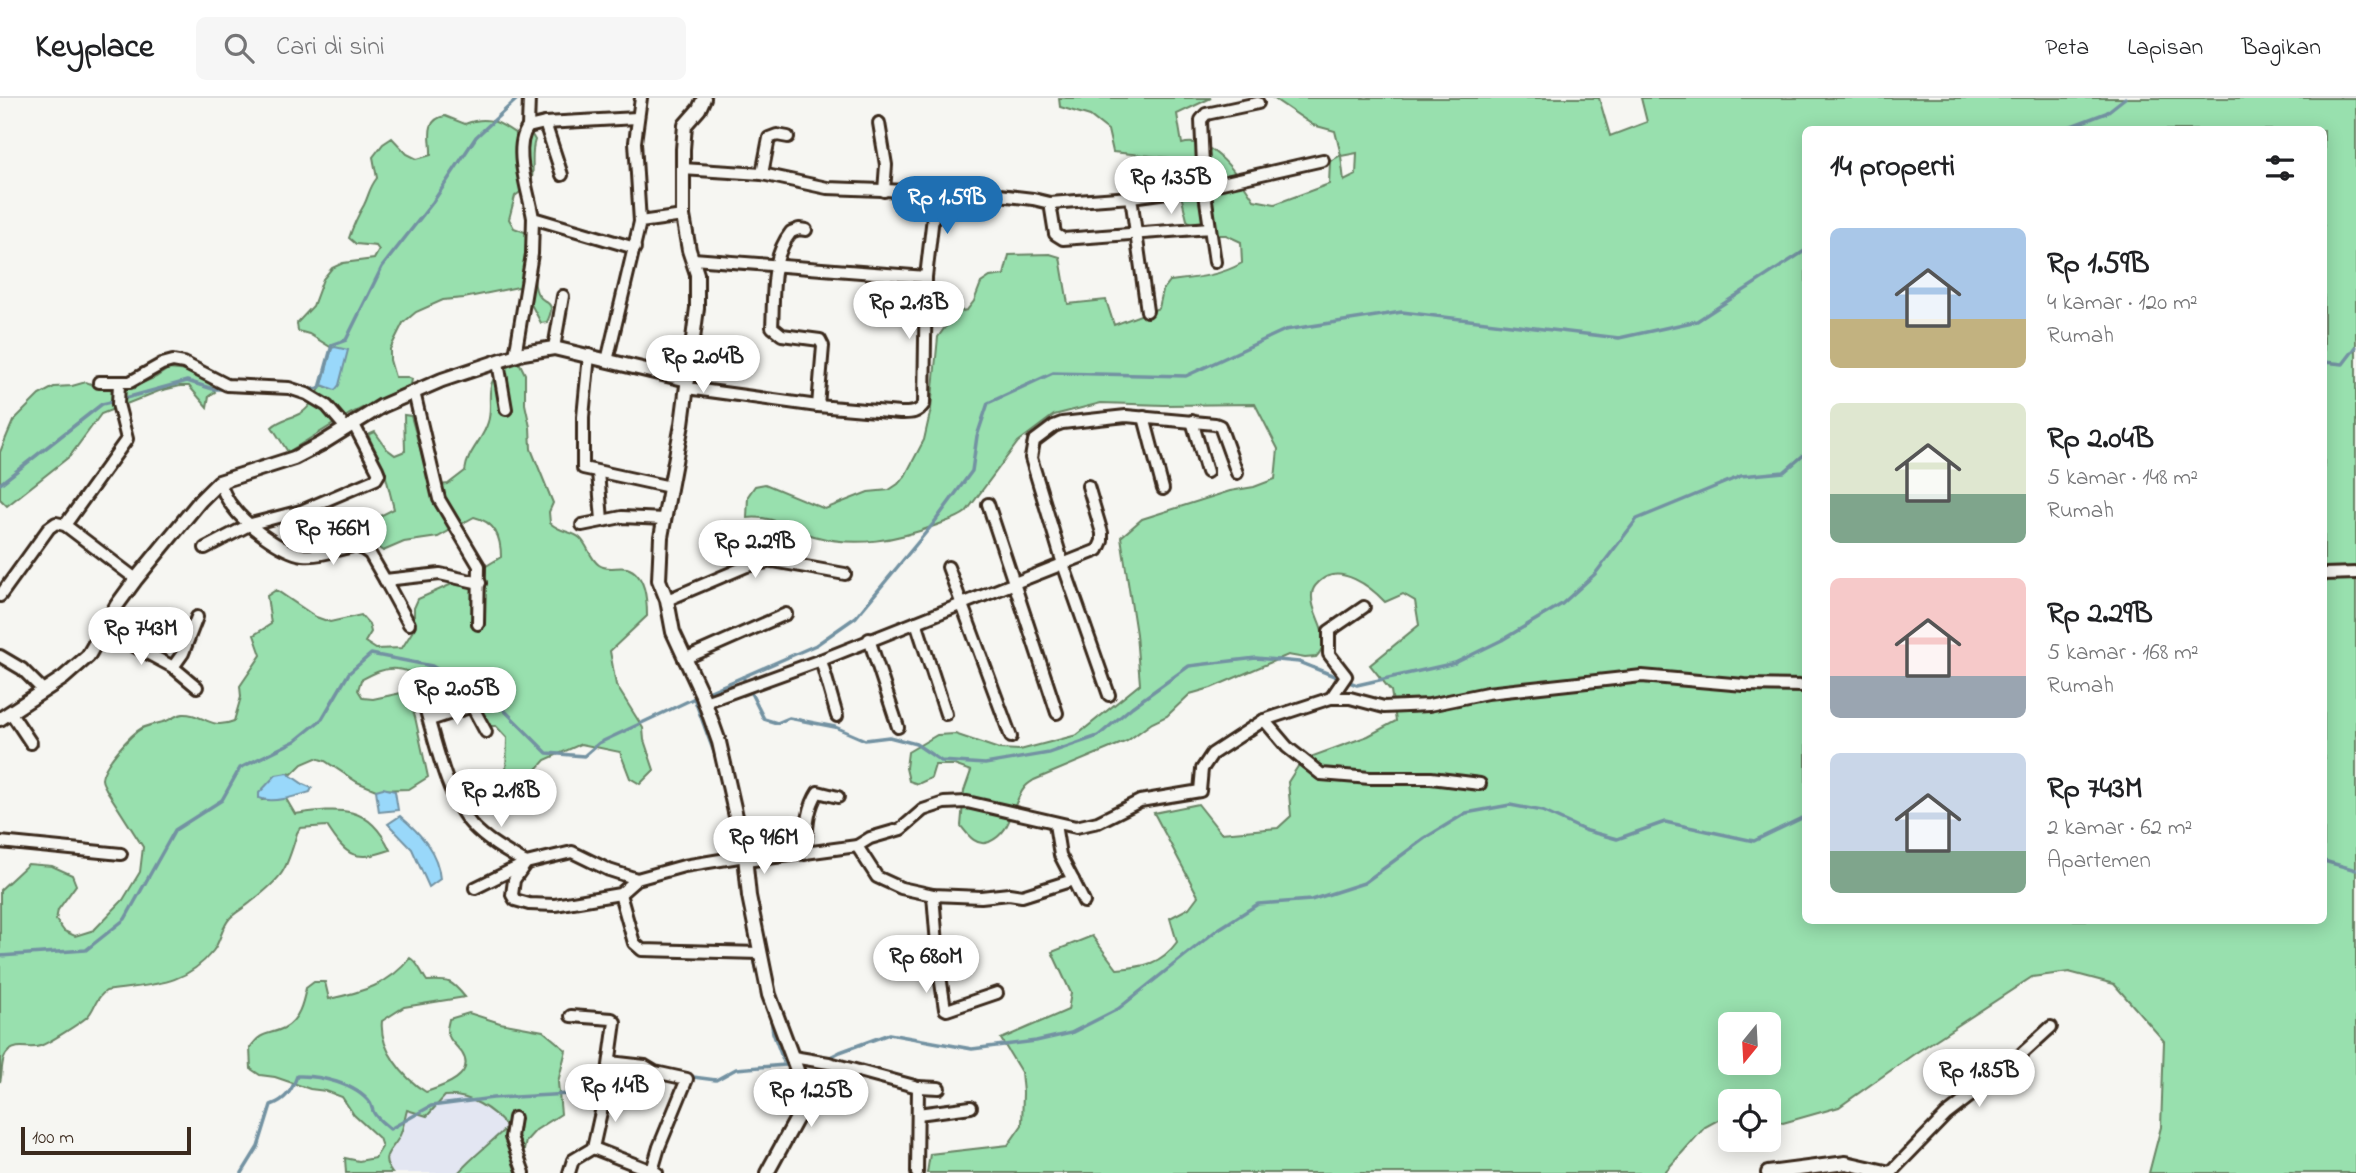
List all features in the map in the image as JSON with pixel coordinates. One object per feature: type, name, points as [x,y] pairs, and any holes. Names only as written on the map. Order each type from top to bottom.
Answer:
[{"type":"street","points":[[515,356],[532,254],[533,218],[520,142],[528,127],[529,98]]},
{"type":"street","points":[[607,361],[640,222],[635,142],[640,98]]},
{"type":"street","points":[[704,98],[699,109],[685,125],[682,216],[697,274],[697,308],[688,384],[664,519],[659,580],[667,600],[673,632],[703,697],[719,742],[742,858],[754,953],[795,1063],[802,1093],[800,1111],[766,1173]]},
{"type":"street","points":[[1215,262],[1204,187],[1201,120],[1206,114],[1258,103]]},
{"type":"street","points":[[528,127],[545,123],[637,118]]},
{"type":"street","points":[[879,122],[886,164],[884,191]]},
{"type":"street","points":[[545,123],[562,175]]},
{"type":"street","points":[[762,174],[769,138],[777,135],[788,137]]},
{"type":"street","points":[[682,169],[762,174],[827,188],[936,191],[1050,203],[1131,197],[1204,187],[1323,160]]},
{"type":"street","points":[[31,743],[5,716],[78,667],[88,656],[136,579],[200,500],[219,482],[295,458],[382,406],[414,392],[515,356],[554,348],[589,355],[688,384],[818,406],[900,413],[913,413],[920,409],[924,404],[926,277],[936,191]]},
{"type":"street","points":[[1131,197],[1147,311]]},
{"type":"street","points":[[1050,203],[1055,234],[1063,239],[1210,228]]},
{"type":"street","points":[[640,222],[682,216]]},
{"type":"street","points":[[533,218],[635,248]]},
{"type":"street","points":[[806,230],[790,232],[785,239],[776,265],[772,327],[782,335],[821,340],[818,406]]},
{"type":"street","points":[[692,259],[926,277]]},
{"type":"street","points":[[554,348],[564,296]]},
{"type":"street","points":[[589,355],[582,466],[598,472],[670,486]]},
{"type":"street","points":[[119,394],[162,364],[173,361],[184,363],[227,385],[289,388],[327,406],[349,426],[379,474],[376,479],[301,511],[251,524],[205,548]]},
{"type":"street","points":[[498,362],[506,409]]},
{"type":"street","points":[[65,525],[127,439],[119,394],[99,382]]},
{"type":"street","points":[[414,392],[439,499],[477,560],[480,583],[478,624]]},
{"type":"street","points":[[1109,695],[1063,564],[1031,458],[1034,441],[1062,423],[1126,416],[1192,421],[1220,426],[1237,473]]},
{"type":"street","points":[[1144,417],[1163,489]]},
{"type":"street","points":[[1192,421],[1207,472]]},
{"type":"street","points":[[598,472],[602,520]]},
{"type":"street","points":[[219,482],[230,503],[251,524],[284,548],[304,555],[317,555],[357,545],[370,554],[409,624]]},
{"type":"street","points":[[703,697],[746,686],[821,660],[1097,550],[1102,541],[1088,486]]},
{"type":"street","points":[[989,504],[1057,713]]},
{"type":"street","points":[[582,525],[638,516],[664,519]]},
{"type":"street","points":[[0,596],[52,524],[65,525],[136,579]]},
{"type":"street","points":[[667,600],[747,566],[774,561],[845,574]]},
{"type":"street","points":[[948,566],[1011,737]]},
{"type":"street","points":[[2327,574],[2356,573]]},
{"type":"street","points":[[385,580],[440,574],[480,583]]},
{"type":"street","points":[[1331,698],[1343,680],[1329,654],[1329,631],[1364,607]]},
{"type":"street","points":[[684,659],[786,614]]},
{"type":"street","points":[[173,667],[183,653],[197,617]]},
{"type":"street","points":[[916,622],[946,714]]},
{"type":"street","points":[[107,624],[134,646],[173,667],[197,687]]},
{"type":"street","points":[[869,639],[898,727]]},
{"type":"street","points":[[0,656],[22,669],[43,690]]},
{"type":"street","points":[[821,660],[837,716]]},
{"type":"street","points":[[526,863],[514,880],[511,891],[513,897],[536,906],[555,905],[620,894],[637,879],[684,866],[857,846],[870,838],[901,830],[923,810],[944,803],[967,802],[1055,824],[1076,827],[1087,825],[1140,801],[1200,791],[1202,769],[1212,754],[1264,720],[1331,698],[1350,698],[1384,707],[1429,705],[1487,693],[1642,676],[1744,685],[1802,685]]},
{"type":"street","points":[[422,697],[450,785],[466,817],[484,835],[526,863]]},
{"type":"street","points":[[430,720],[470,707],[486,733]]},
{"type":"street","points":[[1264,720],[1287,747],[1321,774],[1370,778],[1431,778],[1480,784]]},
{"type":"street","points":[[805,854],[809,815],[814,798],[818,792],[838,797]]},
{"type":"street","points":[[1055,824],[1060,855],[1084,902]]},
{"type":"street","points":[[0,842],[121,854]]},
{"type":"street","points":[[857,846],[877,877],[901,888],[933,894],[1022,896],[1073,880]]},
{"type":"street","points":[[475,888],[526,863],[565,852],[576,852],[609,870],[637,879]]},
{"type":"street","points":[[620,894],[634,943],[642,950],[754,953]]},
{"type":"street","points":[[933,894],[945,1009],[997,993]]},
{"type":"street","points":[[569,1173],[573,1160],[593,1148],[605,1094],[614,1020],[571,1016]]},
{"type":"street","points":[[1768,1173],[1844,1168],[1890,1173],[1946,1115],[2004,1070],[2051,1027]]},
{"type":"street","points":[[795,1063],[816,1060],[918,1087],[939,1088]]},
{"type":"street","points":[[593,1148],[654,1172],[666,1128],[687,1081],[684,1077],[655,1072],[645,1066],[609,1067]]},
{"type":"street","points":[[917,1173],[918,1087]]},
{"type":"street","points":[[918,1114],[971,1107]]},
{"type":"street","points":[[514,1118],[510,1136],[524,1173]]},
{"type":"shaded area","points":[[459,1095],[486,1107],[507,1127],[473,1156],[458,1173],[392,1173],[386,1165],[386,1157],[401,1135],[407,1109],[427,1116],[445,1096]]},
{"type":"green space","points":[[1059,98],[1211,98],[1177,114],[1182,144],[1193,143],[1214,152],[1233,170],[1254,200],[1275,204],[1329,184],[1330,161],[1341,155],[1335,131],[1313,125],[1273,98],[1599,98],[1610,136],[1647,122],[1641,98],[2356,98],[2356,1173],[2149,1173],[2161,1127],[2164,1041],[2114,984],[2069,972],[2032,977],[1839,1107],[1783,1123],[1781,1089],[1718,1089],[1718,1120],[1705,1127],[1664,1173],[927,1173],[930,1154],[1008,1145],[1022,1125],[1021,1072],[1001,1039],[1068,1010],[1071,993],[1052,952],[1092,936],[1117,969],[1136,967],[1158,960],[1177,942],[1170,918],[1189,908],[1198,896],[1154,813],[1198,804],[1221,833],[1278,828],[1291,816],[1288,782],[1302,760],[1368,736],[1396,721],[1391,691],[1370,665],[1419,625],[1415,601],[1403,594],[1385,602],[1355,579],[1328,576],[1317,584],[1312,593],[1312,603],[1324,641],[1316,657],[1288,655],[1211,688],[1190,694],[1167,716],[1127,741],[1034,780],[1020,794],[1003,831],[989,842],[976,842],[961,826],[964,791],[971,771],[954,765],[935,765],[931,778],[918,784],[909,781],[906,768],[908,752],[937,735],[955,734],[999,749],[1020,750],[1077,735],[1140,684],[1136,634],[1121,537],[1142,519],[1275,479],[1278,449],[1255,404],[1101,403],[1054,415],[1018,442],[966,512],[922,530],[876,541],[830,540],[782,523],[747,518],[748,496],[755,486],[765,484],[825,509],[868,492],[889,490],[898,484],[924,440],[931,409],[938,337],[956,312],[967,310],[981,283],[990,277],[1004,275],[1009,255],[1050,254],[1060,257],[1068,304],[1106,300],[1114,325],[1159,308],[1163,290],[1170,281],[1216,274],[1242,263],[1241,242],[1226,235],[1205,235],[1187,220],[1169,158],[1113,152],[1108,130],[1090,116],[1060,107]],"holes":[[[1357,153],[1356,175],[1344,181],[1341,156]]]},
{"type":"green space","points":[[445,116],[465,124],[489,120],[522,138],[532,135],[535,140],[531,184],[515,196],[509,219],[514,228],[530,234],[536,253],[536,290],[551,309],[547,322],[541,323],[523,289],[518,287],[443,300],[416,312],[403,323],[390,349],[395,377],[412,379],[411,385],[350,414],[288,452],[272,427],[303,412],[322,385],[332,389],[342,370],[347,350],[332,348],[309,334],[298,331],[297,323],[313,306],[323,279],[332,268],[343,263],[374,259],[379,250],[376,246],[356,244],[349,238],[377,178],[373,157],[383,144],[392,138],[407,154],[417,159],[431,155],[431,126],[438,118]]},
{"type":"green space","points":[[509,363],[520,364],[525,374],[525,404],[531,449],[553,503],[549,512],[550,523],[580,538],[599,565],[606,568],[627,568],[642,582],[647,616],[610,651],[616,685],[643,728],[654,770],[640,784],[630,778],[620,752],[581,744],[545,760],[524,784],[514,788],[506,775],[507,738],[496,726],[489,726],[474,708],[434,682],[408,671],[392,669],[374,673],[361,680],[358,690],[363,698],[373,699],[406,692],[415,717],[428,777],[409,789],[376,790],[316,758],[302,764],[292,774],[287,773],[263,800],[285,797],[295,814],[352,812],[373,824],[390,850],[360,856],[340,845],[327,826],[300,828],[282,873],[230,918],[216,947],[202,963],[190,972],[164,982],[106,991],[99,997],[87,1017],[64,1033],[40,1046],[16,1047],[9,1051],[3,1061],[0,1082],[0,890],[28,864],[52,866],[72,875],[76,885],[58,910],[56,920],[64,931],[75,936],[94,930],[123,900],[140,872],[143,847],[102,780],[107,766],[118,750],[142,728],[178,715],[190,714],[218,724],[234,721],[241,697],[240,686],[261,655],[254,635],[271,624],[267,596],[276,590],[316,617],[330,622],[361,615],[369,624],[371,632],[365,642],[376,649],[402,648],[414,629],[414,608],[418,599],[468,577],[501,557],[500,543],[495,531],[481,519],[474,517],[438,537],[404,542],[383,551],[369,541],[366,523],[394,509],[384,469],[368,435],[375,432],[395,455],[405,451],[404,415],[411,416],[429,480],[433,486],[448,484],[465,471],[488,422],[492,383],[498,371]]},
{"type":"green space","points":[[168,369],[190,371],[206,377],[215,392],[209,396],[207,407],[189,386],[180,386],[159,391],[101,414],[70,456],[7,506],[0,499],[0,452],[13,421],[39,395],[54,387],[86,382],[99,387],[140,384]]},
{"type":"green space","points":[[410,958],[418,965],[427,981],[449,982],[465,997],[404,1007],[382,1021],[384,1042],[394,1061],[409,1079],[426,1092],[455,1079],[465,1068],[462,1053],[450,1039],[447,1029],[449,1019],[469,1013],[500,1023],[543,1031],[566,1050],[558,1082],[561,1114],[536,1130],[526,1141],[519,1173],[458,1173],[507,1127],[495,1114],[472,1100],[445,1096],[427,1116],[407,1110],[401,1133],[387,1156],[386,1161],[392,1173],[346,1173],[345,1158],[359,1161],[375,1158],[382,1147],[379,1138],[354,1115],[342,1097],[260,1075],[251,1069],[250,1048],[254,1042],[289,1025],[297,1016],[306,988],[314,982],[325,982],[329,999],[341,996],[384,981]]},
{"type":"water","points":[[332,348],[348,350],[339,385],[335,390],[322,385]]},
{"type":"water","points":[[287,773],[312,788],[310,792],[277,800],[259,798],[259,793],[276,775]]},
{"type":"water","points":[[383,788],[395,791],[398,810],[379,812],[376,790]]},
{"type":"water","points":[[400,816],[421,836],[436,860],[440,879],[429,887],[412,849],[388,824]]},
{"type":"waterway","points":[[307,390],[320,388],[332,345],[346,340],[382,267],[433,202],[476,137],[518,98]]},
{"type":"waterway","points":[[2072,126],[2106,113],[2125,98]]},
{"type":"waterway","points":[[706,693],[816,645],[856,617],[933,524],[972,471],[977,436],[988,403],[1053,373],[1186,376],[1285,330],[1402,312],[1619,338],[1697,321],[1802,253]]},
{"type":"waterway","points":[[2327,362],[2343,364],[2356,347]]},
{"type":"waterway","points":[[122,399],[187,381],[213,389],[226,389]]},
{"type":"waterway","points":[[0,484],[102,404],[115,401]]},
{"type":"waterway","points":[[743,677],[764,719],[777,723],[789,718],[835,727],[865,740],[889,737],[916,744],[941,761],[985,764],[1049,753],[1098,736],[1132,707],[1189,666],[1256,658],[1299,662],[1357,685],[1455,663],[1502,640],[1562,604],[1595,574],[1637,519],[1741,476],[1784,472],[1802,456]]},
{"type":"waterway","points":[[0,956],[86,950],[125,919],[175,830],[222,800],[240,768],[295,741],[322,719],[349,673],[371,654],[432,666],[502,708],[547,753],[584,756],[599,743],[699,696]]},
{"type":"waterway","points":[[694,698],[719,766]]},
{"type":"waterway","points":[[824,1060],[889,1034],[972,1049],[1036,1041],[1071,1033],[1118,1009],[1217,930],[1258,904],[1311,900],[1364,883],[1425,838],[1466,813],[1510,805],[1542,811],[1584,830],[1617,839],[1665,822],[1754,841],[1802,818]]},
{"type":"waterway","points":[[2327,862],[2356,870]]},
{"type":"waterway","points":[[747,914],[760,982]]},
{"type":"waterway","points":[[770,1013],[773,1033],[785,1065],[807,1064]]},
{"type":"waterway","points":[[690,1081],[693,1077],[716,1080],[736,1069],[785,1065]]},
{"type":"waterway","points":[[242,1173],[258,1147],[271,1105],[288,1094],[297,1076],[326,1079],[356,1091],[364,1096],[375,1115],[390,1129],[431,1106],[493,1098],[570,1094],[609,1083],[656,1076]]}]
